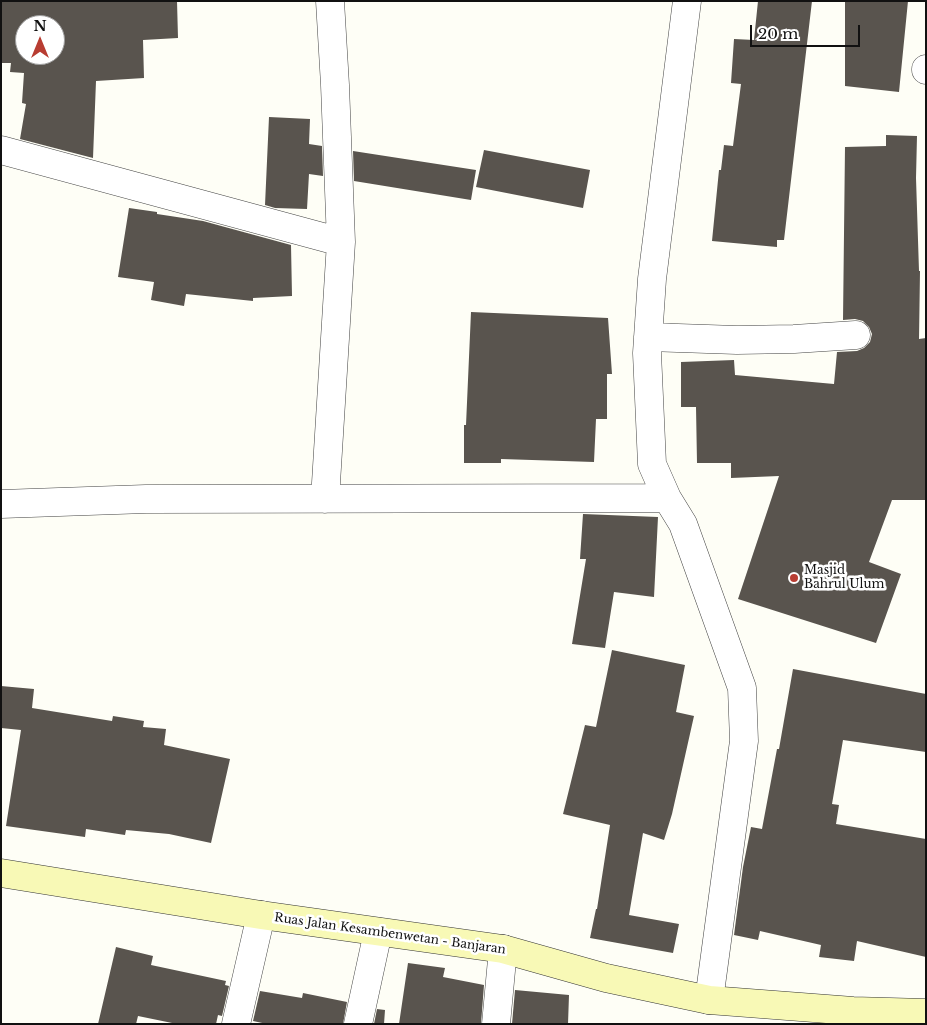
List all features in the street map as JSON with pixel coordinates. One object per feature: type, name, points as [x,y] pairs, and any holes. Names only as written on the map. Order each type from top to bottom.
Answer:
[{"type":"main road","name":"Ruas Jalan Kesambenwetan - Banjaran","points":[[1,873],[261,915],[502,949],[606,978],[709,1000],[853,1011],[926,1013]]},
{"type":"street","points":[[325,499],[341,242],[330,1]]},
{"type":"street","points":[[687,1],[652,279],[647,353],[652,464],[667,498],[683,524],[742,688],[744,741],[709,1000]]},
{"type":"street","points":[[1,150],[341,242]]},
{"type":"street","points":[[648,337],[737,340],[856,335]]},
{"type":"street","points":[[1,504],[146,499],[667,498]]},
{"type":"street","points":[[236,1024],[261,915]]},
{"type":"street","points":[[358,1024],[378,932]]},
{"type":"street","points":[[496,1024],[502,949]]},
{"type":"building","points":[[1,1],[177,1],[178,38],[143,40],[144,78],[96,81],[93,158],[20,139],[26,104],[22,103],[24,73],[10,72],[11,63],[1,63]]},
{"type":"building","points":[[758,1],[812,1],[784,240],[777,240],[777,247],[712,241],[719,170],[721,170],[724,145],[733,146],[741,84],[731,83],[734,39],[754,40]]},
{"type":"building","points":[[845,1],[908,1],[899,92],[845,86]]},
{"type":"building","points":[[269,117],[310,119],[309,144],[322,146],[323,176],[309,174],[307,209],[275,208],[265,205]]},
{"type":"building","points":[[886,135],[917,136],[916,178],[920,271],[919,339],[926,338],[926,500],[892,500],[869,562],[901,574],[876,643],[738,599],[779,476],[731,478],[731,463],[697,463],[696,407],[681,407],[681,362],[734,360],[735,375],[834,384],[837,352],[857,351],[864,348],[870,342],[872,334],[869,327],[863,321],[855,319],[843,320],[845,147],[886,146]]},
{"type":"building","points":[[484,150],[590,170],[583,208],[476,187]]},
{"type":"building","points":[[353,151],[476,170],[471,200],[354,181]]},
{"type":"building","points":[[129,208],[203,221],[291,245],[292,296],[253,298],[253,301],[186,294],[184,306],[151,300],[154,282],[118,277]]},
{"type":"building","points":[[471,312],[608,318],[612,374],[607,374],[607,419],[596,419],[594,462],[501,459],[501,463],[464,463],[464,425],[466,425]]},
{"type":"building","points":[[583,514],[658,517],[654,597],[614,592],[605,648],[572,644],[586,559],[580,559]]},
{"type":"building","points":[[612,650],[685,665],[676,712],[694,716],[672,814],[664,840],[643,833],[629,915],[679,924],[673,953],[590,938],[597,909],[610,825],[563,814],[585,725],[596,727]]},
{"type":"building","points":[[793,669],[926,694],[926,752],[843,740],[832,804],[839,805],[836,824],[926,839],[926,957],[857,941],[854,961],[819,957],[821,945],[760,931],[758,940],[734,935],[743,867],[751,827],[762,829]]},
{"type":"building","points":[[1,686],[34,689],[32,708],[112,721],[113,716],[144,721],[143,727],[166,729],[164,745],[230,759],[211,843],[169,834],[126,830],[125,835],[86,829],[85,837],[6,826],[21,730],[1,728]]},
{"type":"building","points":[[116,947],[153,956],[151,965],[226,981],[225,985],[229,986],[222,1016],[218,1015],[216,1024],[177,1024],[138,1016],[136,1024],[98,1024]]},
{"type":"building","points":[[408,963],[445,968],[443,977],[484,985],[481,1024],[399,1024]]},
{"type":"building","points":[[515,990],[569,995],[568,1024],[512,1024]]},
{"type":"building","points":[[260,991],[302,998],[303,993],[347,1002],[343,1024],[267,1024],[253,1021]]},
{"type":"building","points":[[377,1009],[385,1010],[384,1024],[374,1024]]},
{"type":"place","name":"Masjid Bahrul Ulum","points":[[794,578]]}]
